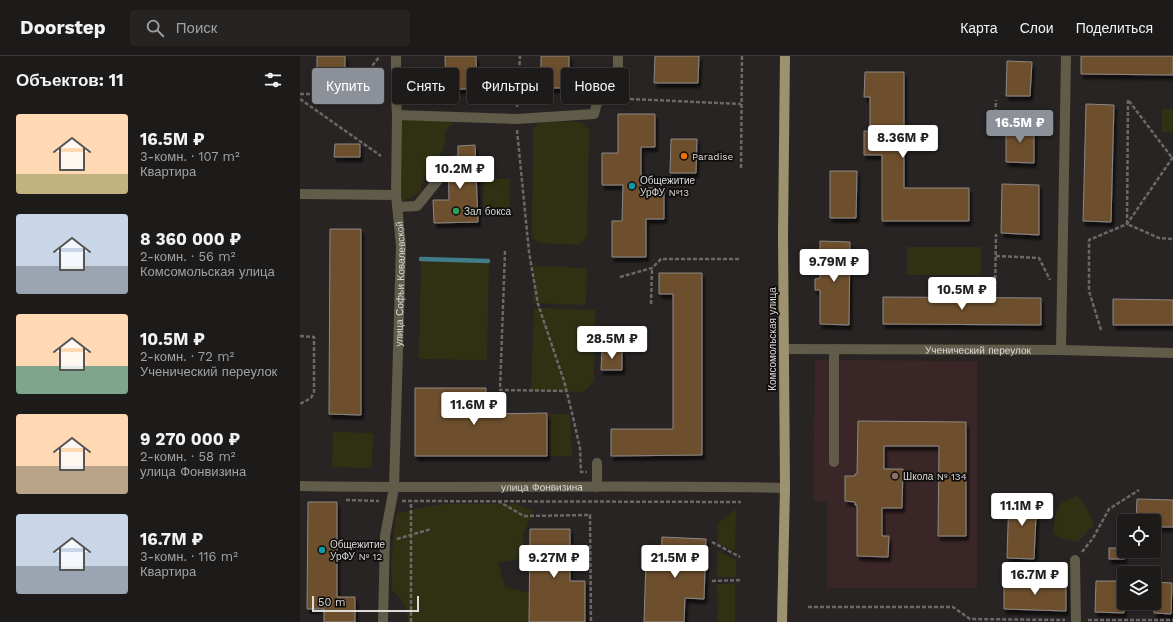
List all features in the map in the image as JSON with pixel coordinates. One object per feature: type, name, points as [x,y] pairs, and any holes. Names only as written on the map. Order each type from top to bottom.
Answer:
[{"type":"main road","name":"Комсомольская улица","points":[[782,622],[785,488],[785,56]]},
{"type":"street","name":"улица Софьи Ковалевской","points":[[396,56],[396,68]]},
{"type":"street","points":[[618,56],[618,68]]},
{"type":"street","points":[[1061,350],[1066,56]]},
{"type":"street","name":"улица Софьи Ковалевской","points":[[383,622],[384,546],[394,488],[401,246],[396,195],[396,104]]},
{"type":"street","points":[[397,115],[516,119],[594,114],[597,104]]},
{"type":"street","points":[[398,207],[417,206],[438,180]]},
{"type":"street","points":[[300,194],[396,195]]},
{"type":"street","name":"Ученический переулок","points":[[784,349],[1173,352]]},
{"type":"street","points":[[834,349],[834,462]]},
{"type":"street","points":[[597,462],[597,487]]},
{"type":"street","name":"улица Фонвизина","points":[[300,486],[394,488],[785,488]]},
{"type":"street","points":[[1075,560],[1076,622]]},
{"type":"path","points":[[371,68],[380,56]]},
{"type":"path","points":[[520,56],[516,119],[528,245],[537,296],[567,391],[580,448],[581,472]]},
{"type":"path","points":[[741,168],[742,56]]},
{"type":"path","points":[[300,94],[312,94]]},
{"type":"path","points":[[300,99],[381,156]]},
{"type":"path","points":[[629,99],[741,104]]},
{"type":"path","points":[[996,100],[996,125]]},
{"type":"path","points":[[1101,330],[1089,291],[1089,240],[1127,224],[1173,158],[1128,100],[1127,224]]},
{"type":"path","points":[[1127,224],[1159,238],[1173,239]]},
{"type":"path","points":[[995,291],[996,234]]},
{"type":"path","points":[[505,251],[500,390],[567,391]]},
{"type":"path","points":[[996,256],[1038,258],[1052,284]]},
{"type":"path","points":[[620,277],[652,268],[661,259],[741,259]]},
{"type":"path","points":[[651,304],[652,268]]},
{"type":"path","points":[[300,336],[314,337],[314,392],[311,398],[300,404]]},
{"type":"path","points":[[1075,560],[1093,538],[1109,509],[1139,490]]},
{"type":"path","points":[[345,500],[741,502]]},
{"type":"path","points":[[411,501],[411,622]]},
{"type":"path","points":[[497,501],[524,516],[590,515],[591,622]]},
{"type":"path","points":[[384,546],[410,534],[431,528]]},
{"type":"path","points":[[712,542],[740,557]]},
{"type":"path","points":[[712,581],[741,580]]},
{"type":"path","points":[[808,607],[953,607],[970,619]]},
{"type":"shaded area","points":[[1162,109],[1173,109],[1173,132],[1162,132]]},
{"type":"shaded area","points":[[401,119],[455,120],[446,131],[444,148],[425,174],[420,193],[401,202]]},
{"type":"shaded area","points":[[541,121],[581,122],[589,130],[587,237],[579,245],[539,243],[532,237],[533,129]]},
{"type":"shaded area","points":[[484,179],[510,179],[509,210],[483,210]]},
{"type":"shaded area","points":[[907,247],[981,247],[981,275],[907,275]]},
{"type":"shaded area","points":[[421,260],[489,262],[487,360],[419,359]]},
{"type":"shaded area","points":[[534,266],[587,268],[586,305],[533,303]]},
{"type":"shaded area","points":[[534,308],[595,310],[594,381],[583,392],[531,391]]},
{"type":"shaded area","name":"Школа № 134","points":[[815,360],[977,361],[977,588],[827,588],[827,502],[813,501]]},
{"type":"shaded area","points":[[549,414],[570,414],[572,456],[550,456]]},
{"type":"shaded area","points":[[333,432],[373,433],[372,468],[332,467]]},
{"type":"shaded area","points":[[1077,496],[1085,505],[1094,524],[1078,542],[1058,537],[1053,533],[1055,516],[1061,502]]},
{"type":"shaded area","points":[[445,504],[517,504],[533,511],[523,536],[525,550],[517,559],[498,563],[505,587],[530,593],[529,622],[408,622],[404,604],[392,590],[391,563],[396,514]]},
{"type":"shaded area","points":[[736,509],[735,551],[717,543],[718,523]]},
{"type":"shaded area","points":[[717,550],[736,560],[736,577],[717,577]]},
{"type":"shaded area","points":[[717,584],[735,584],[735,622],[718,622]]},
{"type":"building","points":[[317,56],[345,56],[345,68],[317,68]]},
{"type":"building","points":[[445,56],[476,56],[476,68],[467,68],[467,89],[459,89],[459,68],[445,68]]},
{"type":"building","points":[[541,56],[569,56],[569,68],[561,68],[561,88],[553,88],[553,68],[541,68]]},
{"type":"building","points":[[655,56],[699,56],[698,83],[654,83]]},
{"type":"building","points":[[1081,56],[1173,56],[1173,75],[1081,74]]},
{"type":"building","points":[[1007,61],[1032,62],[1030,96],[1006,96]]},
{"type":"building","points":[[865,72],[904,72],[904,188],[969,188],[969,221],[882,221],[882,155],[864,155],[864,131],[870,131],[870,97],[864,97]]},
{"type":"building","points":[[1086,104],[1114,105],[1111,222],[1083,221]]},
{"type":"building","name":"Общежитие УрФУ №13","points":[[618,114],[655,114],[655,147],[641,147],[641,188],[664,188],[664,219],[646,219],[646,257],[612,257],[612,221],[622,221],[623,185],[602,185],[602,153],[618,153]]},
{"type":"building","points":[[1006,125],[1034,126],[1034,163],[1006,162]]},
{"type":"building","name":"Paradise","points":[[671,139],[697,139],[696,173],[670,173]]},
{"type":"building","points":[[335,144],[360,144],[360,157],[334,157]]},
{"type":"building","points":[[475,145],[478,222],[434,223],[433,200],[449,200],[448,157],[458,156],[458,146]]},
{"type":"building","points":[[830,171],[857,171],[856,218],[830,218]]},
{"type":"building","points":[[1002,184],[1039,185],[1039,235],[1001,233]]},
{"type":"building","points":[[330,229],[361,229],[361,415],[329,414]]},
{"type":"building","points":[[820,241],[850,242],[849,325],[820,324],[820,290],[815,290],[815,279],[820,278]]},
{"type":"building","points":[[659,273],[702,273],[702,455],[611,456],[611,429],[673,429],[673,294],[659,294]]},
{"type":"building","points":[[883,297],[1041,298],[1041,325],[883,324]]},
{"type":"building","points":[[1113,299],[1173,300],[1173,325],[1113,325]]},
{"type":"building","points":[[602,350],[622,350],[622,370],[601,370]]},
{"type":"building","points":[[415,388],[486,388],[486,414],[547,413],[547,456],[415,456]]},
{"type":"building","points":[[858,421],[966,422],[966,536],[938,536],[939,446],[884,446],[884,469],[903,469],[902,508],[882,508],[882,536],[889,536],[888,557],[857,556],[857,505],[855,505],[855,502],[845,501],[845,476],[855,476],[855,474],[857,474]]},
{"type":"building","points":[[1009,495],[1037,496],[1034,559],[1007,558]]},
{"type":"building","points":[[1137,499],[1173,500],[1173,527],[1161,527],[1161,514],[1136,514]]},
{"type":"building","name":"Общежитие УрФУ № 12","points":[[308,502],[337,502],[337,597],[355,597],[355,622],[324,622],[324,609],[307,609]]},
{"type":"building","points":[[530,529],[570,529],[570,581],[585,581],[585,622],[529,622]]},
{"type":"building","points":[[662,537],[706,539],[704,599],[685,598],[684,622],[644,622],[646,560],[661,561]]},
{"type":"building","points":[[1109,548],[1117,548],[1117,558],[1124,558],[1124,559],[1109,559]]},
{"type":"building","points":[[1096,581],[1117,581],[1117,610],[1124,610],[1124,613],[1095,612]]},
{"type":"building","points":[[1004,582],[1066,584],[1066,611],[1004,609]]},
{"type":"building","points":[[1161,582],[1172,583],[1171,614],[1154,613],[1154,610],[1161,610]]},
{"type":"waterway","points":[[421,259],[488,261]]},
{"type":"place","name":"Paradise","points":[[684,156]]},
{"type":"place","name":"Общежитие УрФУ №13","points":[[632,186]]},
{"type":"place","name":"Зал бокса","points":[[456,211]]},
{"type":"place","name":"Школа № 134","points":[[895,476]]},
{"type":"place","name":"Общежитие УрФУ № 12","points":[[322,550]]}]
